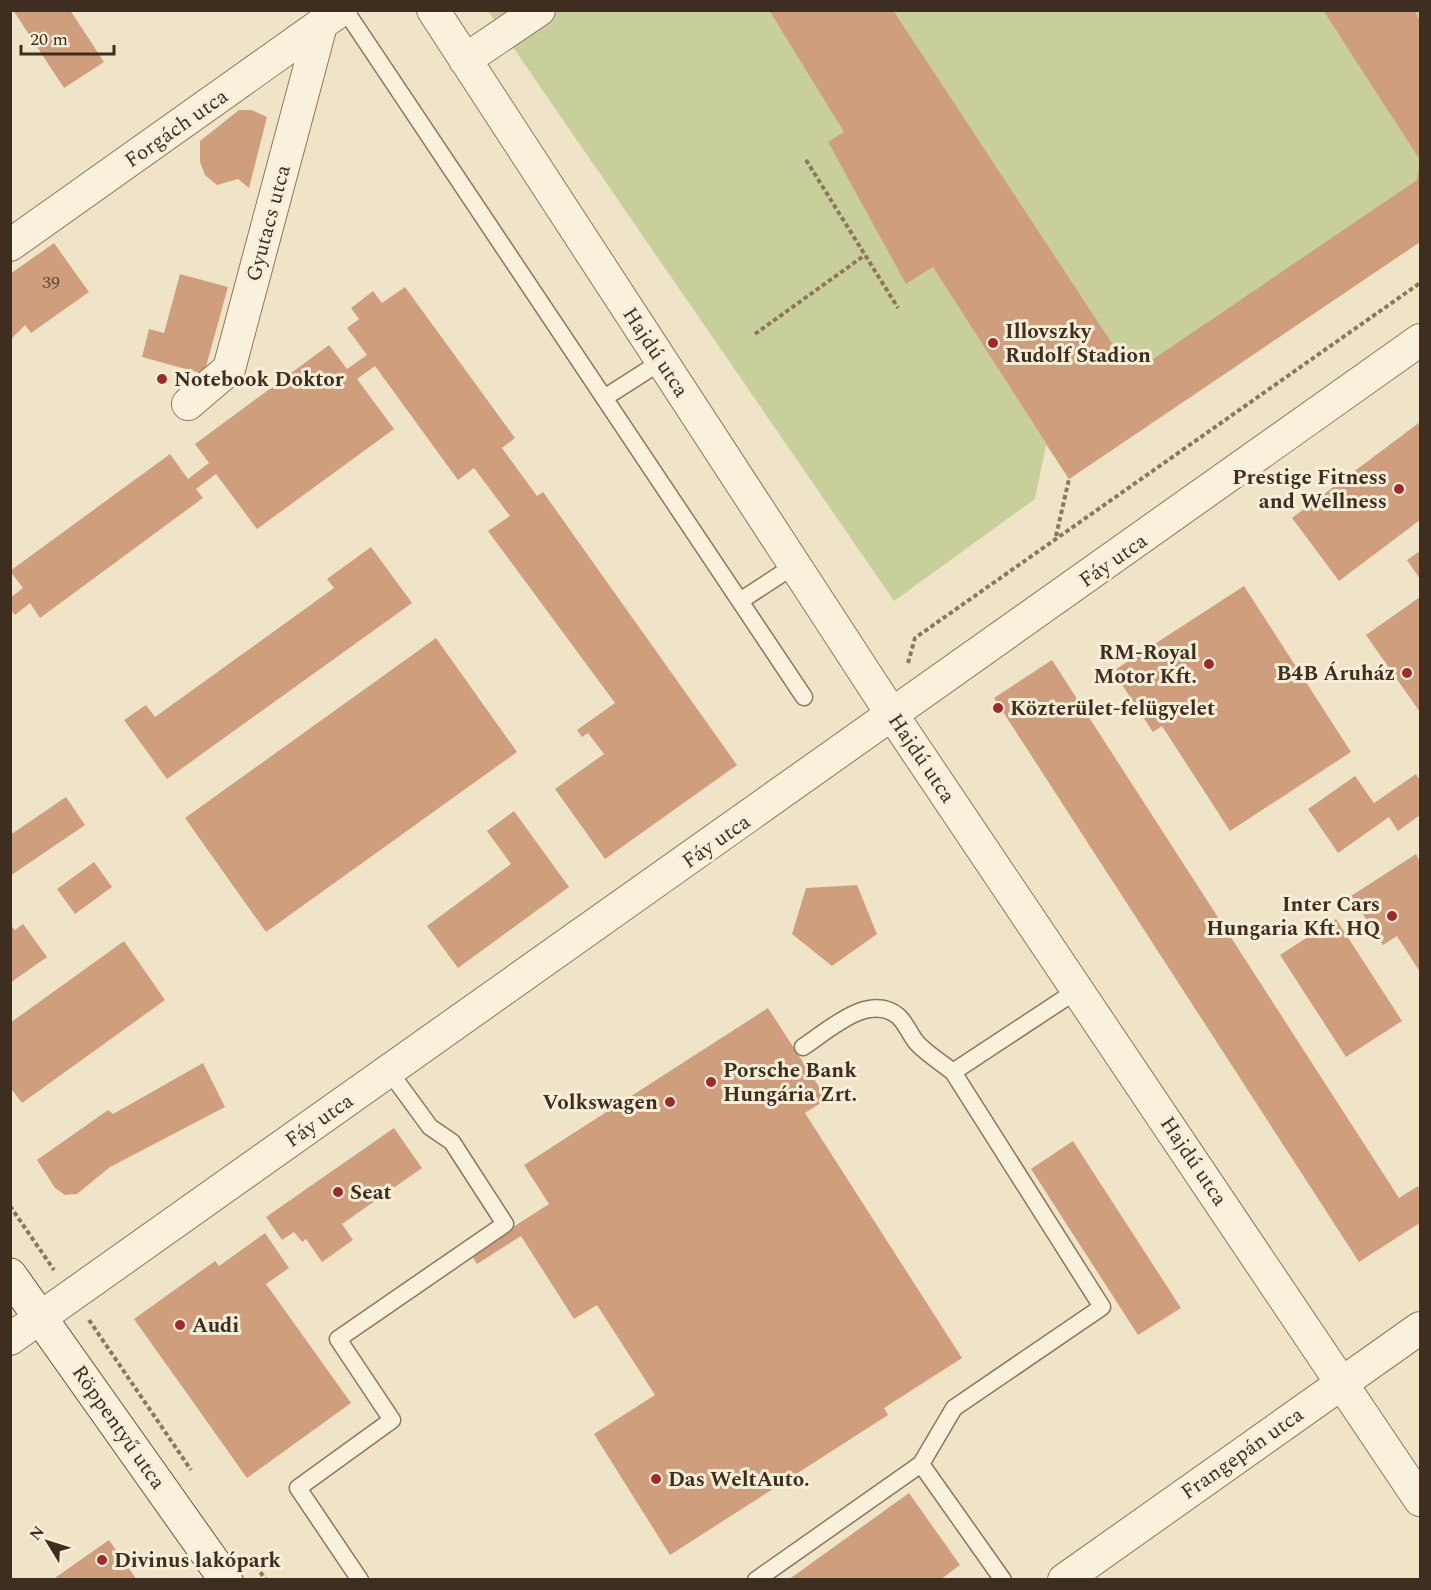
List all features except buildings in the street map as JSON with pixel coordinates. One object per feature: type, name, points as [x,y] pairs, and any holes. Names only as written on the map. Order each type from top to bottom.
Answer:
[{"type":"street","name":"Hajdú utca","points":[[433,10],[893,716],[1420,1500]]},
{"type":"street","points":[[465,60],[539,10]]},
{"type":"street","name":"Forgách utca","points":[[10,245],[336,15]]},
{"type":"street","name":"Gyutacs utca","points":[[188,404],[229,369],[336,15]]},
{"type":"street","name":"Fáy utca","points":[[10,1339],[893,716],[1420,340]]},
{"type":"street","name":"Röppentyű utca","points":[[10,1275],[226,1580]]},
{"type":"street","name":"Frangepán utca","points":[[1064,1580],[1420,1328]]},
{"type":"lane","points":[[336,15],[604,398],[804,697]]},
{"type":"lane","points":[[604,398],[662,361]]},
{"type":"lane","points":[[740,601],[795,566]]},
{"type":"lane","points":[[953,1072],[1078,989]]},
{"type":"lane","points":[[756,1580],[921,1464],[954,1408],[1102,1307],[953,1072],[918,1044],[899,1017],[886,1010],[871,1008],[855,1013],[803,1047]]},
{"type":"lane","points":[[360,1580],[298,1488],[392,1420],[338,1339],[505,1224],[452,1142],[430,1127],[389,1071]]},
{"type":"lane","points":[[921,1464],[1004,1580]]},
{"type":"path","points":[[806,160],[898,308]]},
{"type":"path","points":[[755,334],[865,255]]},
{"type":"path","points":[[893,716],[915,638],[1420,283]]},
{"type":"path","points":[[1056,537],[1069,479]]},
{"type":"path","points":[[10,1206],[192,1471]]},
{"type":"path","points":[[252,1560],[266,1580]]},
{"type":"green space","name":"Illovszky Rudolf Stadion","points":[[488,11],[1420,11],[1420,242],[1069,479],[1046,445],[1035,499],[894,601]]},
{"type":"place","name":"Illovszky Rudolf Stadion","points":[[993,343]]},
{"type":"place","name":"Notebook Doktor","points":[[162,379]]},
{"type":"place","name":"Prestige Fitness and Wellness","points":[[1399,489]]},
{"type":"place","name":"RM-Royal Motor Kft.","points":[[1209,664]]},
{"type":"place","name":"B4B Áruház","points":[[1407,673]]},
{"type":"place","name":"Közterület-felügyelet","points":[[998,708]]},
{"type":"place","name":"Inter Cars Hungaria Kft. HQ","points":[[1392,916]]},
{"type":"place","name":"Porsche Bank Hungária Zrt.","points":[[711,1082]]},
{"type":"place","name":"Volkswagen","points":[[670,1102]]},
{"type":"place","name":"Seat","points":[[338,1192]]},
{"type":"place","name":"Audi","points":[[180,1325]]},
{"type":"place","name":"Das WeltAuto.","points":[[656,1479]]},
{"type":"place","name":"Divinus lakópark","points":[[102,1560]]}]
